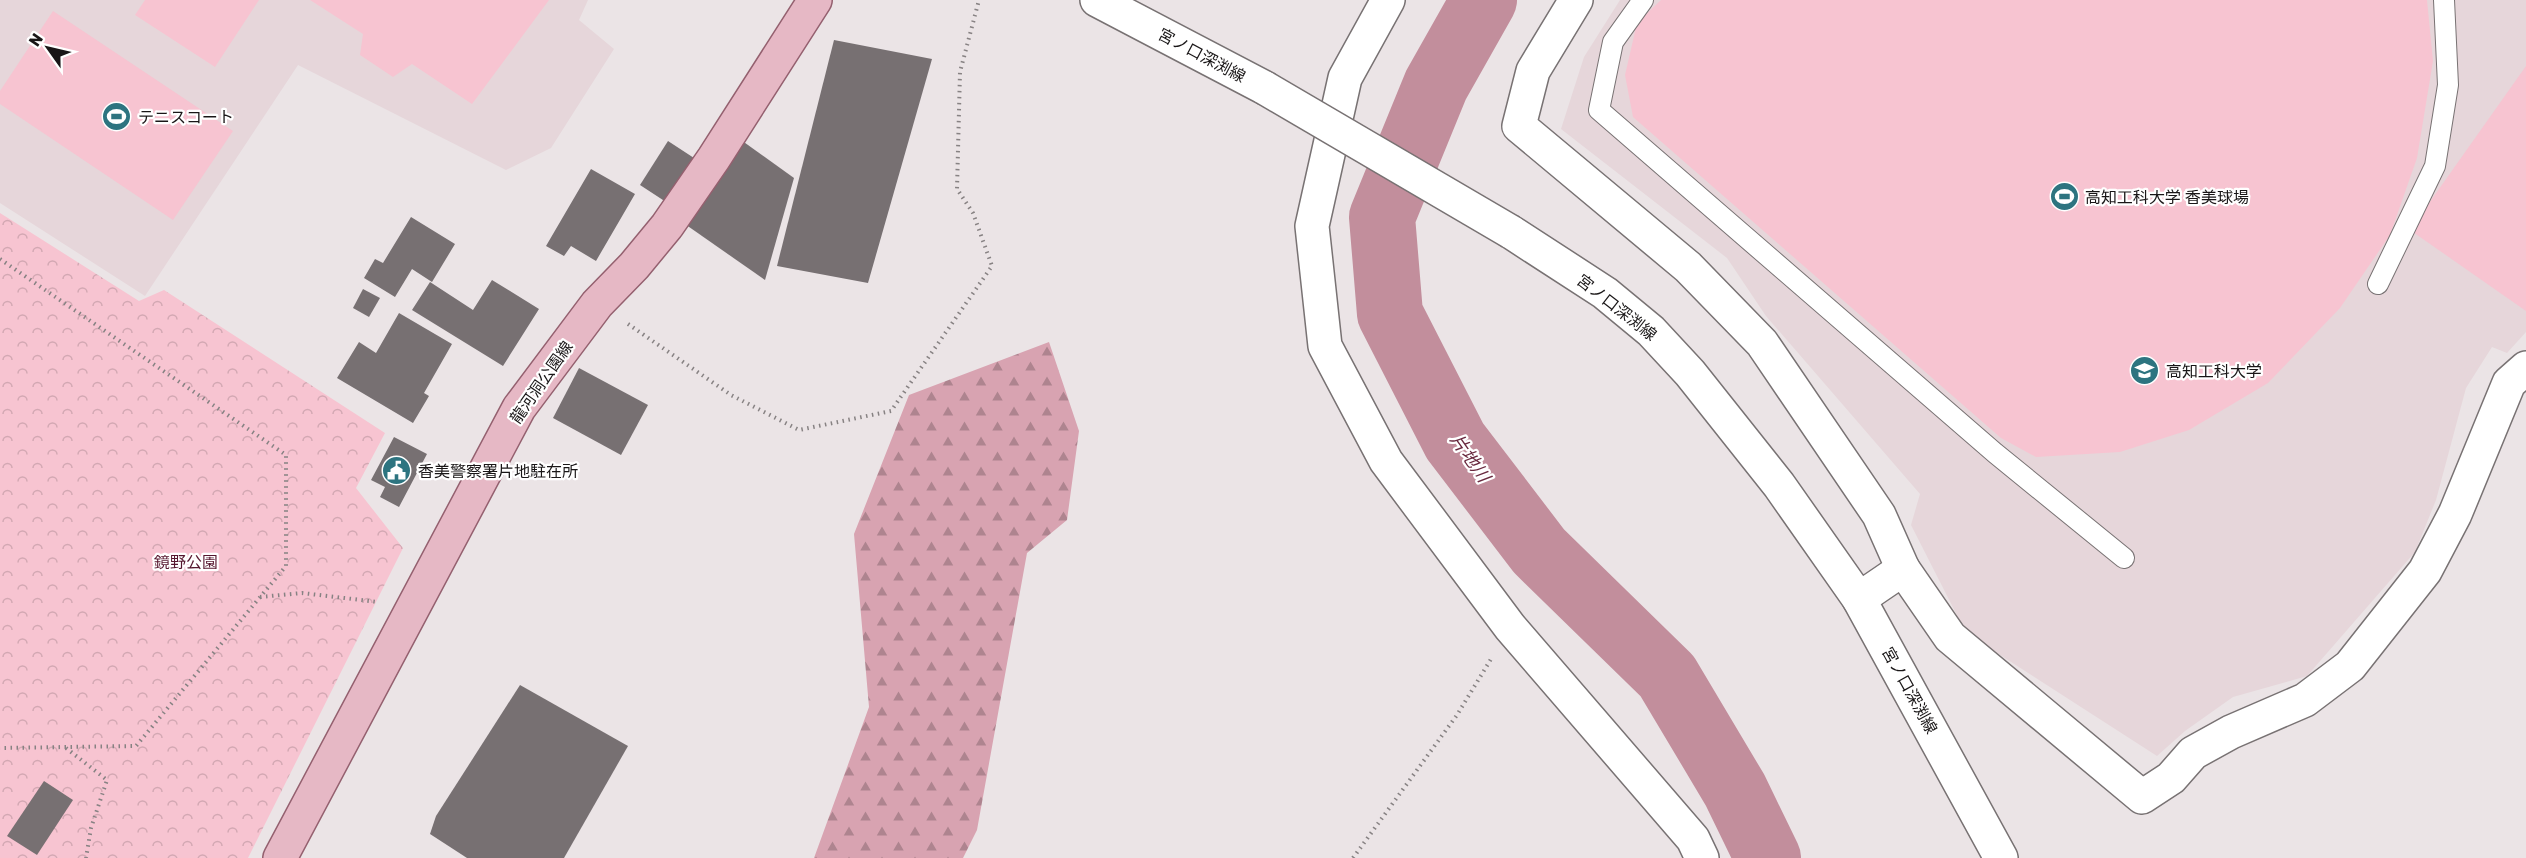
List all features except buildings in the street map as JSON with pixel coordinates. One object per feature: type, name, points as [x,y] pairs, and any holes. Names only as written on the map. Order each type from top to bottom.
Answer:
[{"type":"main road","name":"龍河洞公園線","points":[[280,858],[519,408],[597,304],[634,266],[667,226],[714,158],[815,0]]},
{"type":"street","name":"宮ノ口深渕線","points":[[1097,0],[1265,88],[1511,232],[1605,293],[1659,339],[1690,373],[1779,485],[1859,599],[2001,858]]},
{"type":"street","points":[[1388,0],[1346,78],[1312,226],[1325,346],[1386,461],[1510,627],[1693,839],[1702,858]]},
{"type":"street","points":[[1576,0],[1533,71],[1519,126],[1688,267],[1762,343],[1879,515],[1903,569],[1950,637],[2142,797],[2171,778],[2193,753],[2231,732],[2306,700],[2350,666],[2425,571],[2455,514],[2509,383],[2526,368]]},
{"type":"street","points":[[1859,599],[1903,569]]},
{"type":"lane","points":[[1643,0],[1613,42],[1599,110],[1995,453],[2124,558]]},
{"type":"lane","points":[[2378,284],[2435,166],[2448,85],[2444,0]]},
{"type":"path","points":[[597,304],[731,395],[799,430],[891,411],[992,266],[973,213],[957,189],[960,72],[979,0]]},
{"type":"path","points":[[0,259],[286,455],[286,566],[136,746],[0,748]]},
{"type":"path","points":[[260,597],[302,593],[347,597],[411,608]]},
{"type":"path","points":[[1353,858],[1457,715],[1510,627]]},
{"type":"path","points":[[65,747],[108,780],[91,828],[86,858]]},
{"type":"shaded area","points":[[0,0],[588,0],[579,20],[614,49],[551,148],[506,170],[298,65],[145,296],[0,203]]},
{"type":"shaded area","name":"高知工科大学","points":[[1620,0],[2526,0],[2526,332],[2507,353],[2492,347],[2466,388],[2436,500],[2415,552],[2307,676],[2233,697],[2185,731],[2157,756],[1966,633],[1911,525],[1920,494],[1766,316],[1727,258],[1561,129],[1584,57]]},
{"type":"green space","points":[[145,0],[259,0],[215,67],[135,15]]},
{"type":"green space","points":[[310,0],[549,0],[472,104],[412,64],[393,77],[360,55],[363,34]]},
{"type":"green space","name":"高知工科大学 香美球場","points":[[1661,0],[2427,0],[2433,61],[2417,158],[2390,235],[2340,308],[2268,383],[2189,430],[2120,452],[2036,457],[2001,438],[1633,117],[1625,75],[1637,23]]},
{"type":"green space","name":"テニスコート","points":[[53,11],[233,131],[173,220],[0,104],[0,91]]},
{"type":"green space","points":[[2526,66],[2526,311],[2410,230]]},
{"type":"green space","name":"鏡野公園","points":[[0,213],[139,301],[164,290],[385,433],[356,488],[403,548],[248,858],[0,858]]},
{"type":"green space","points":[[1049,342],[1079,431],[1067,520],[1027,553],[977,830],[963,858],[814,858],[869,707],[854,534],[909,395]]},
{"type":"waterway","name":"片地川","points":[[1484,0],[1436,85],[1382,217],[1390,314],[1455,441],[1539,551],[1667,676],[1735,790],[1768,858]]},
{"type":"place","name":"テニスコート","points":[[117,117]]},
{"type":"place","name":"高知工科大学 香美球場","points":[[2064,197]]},
{"type":"place","name":"高知工科大学","points":[[2145,371]]},
{"type":"place","name":"香美警察署片地駐在所","points":[[397,471]]}]
